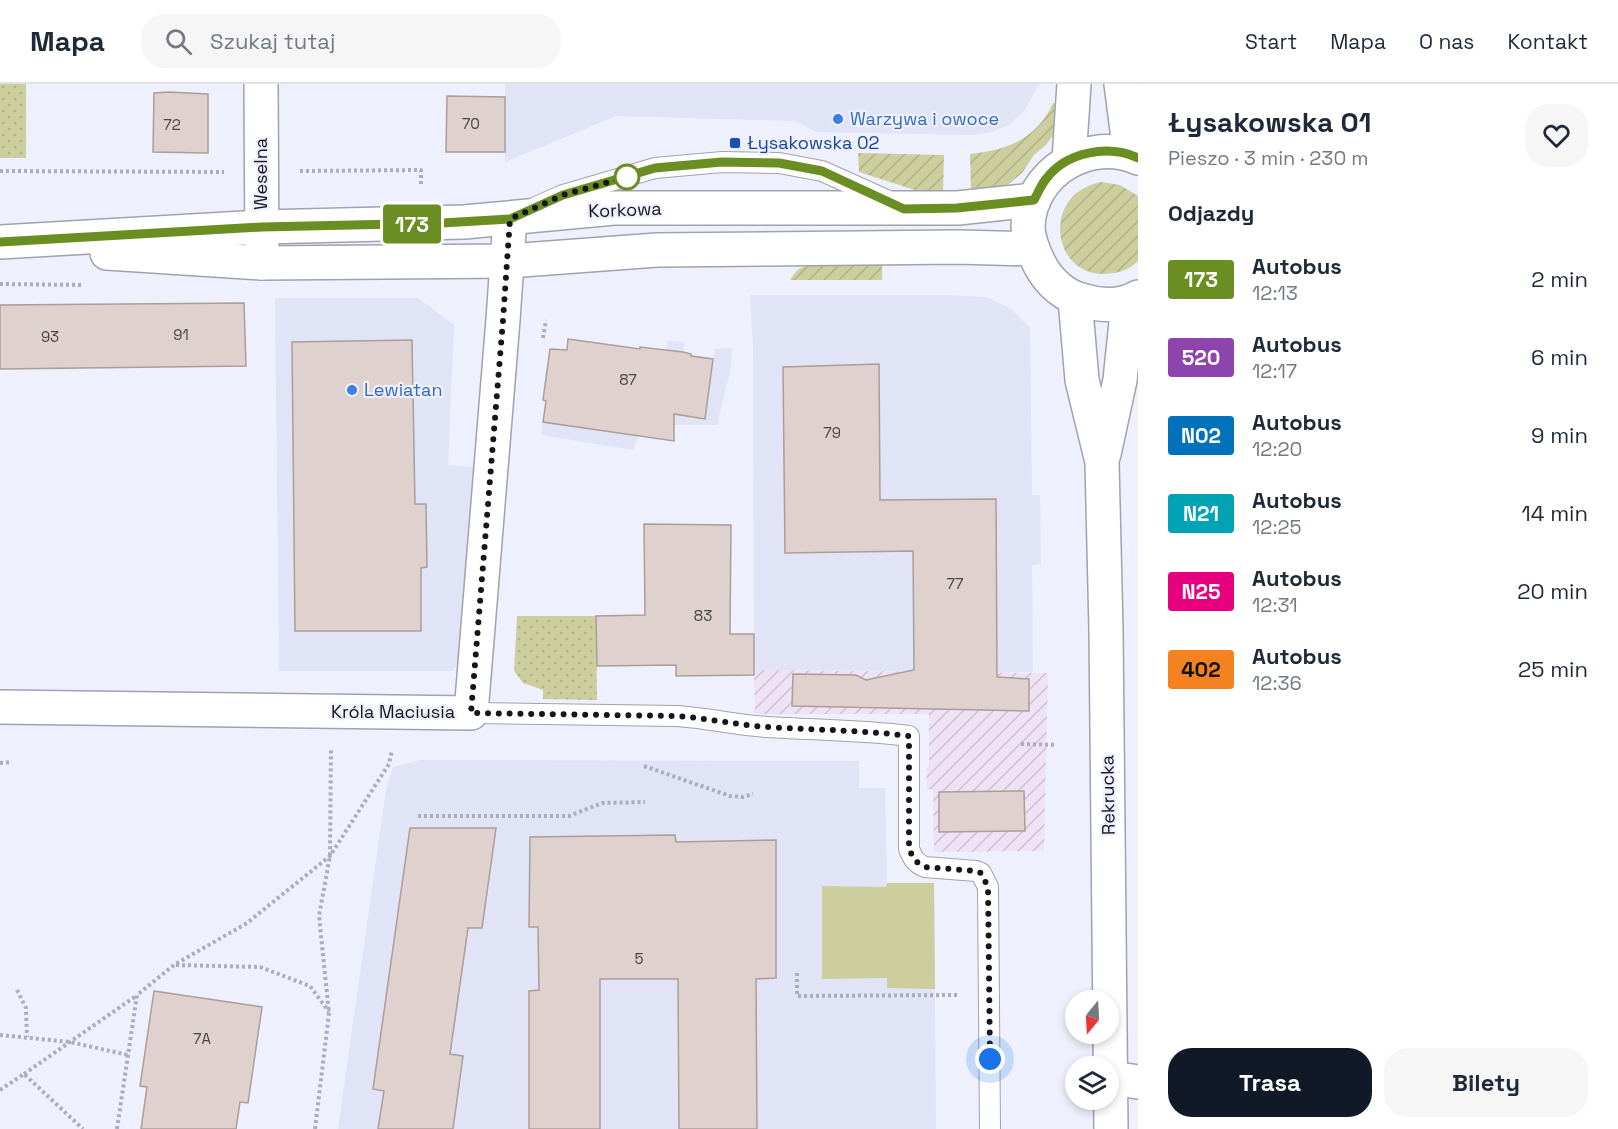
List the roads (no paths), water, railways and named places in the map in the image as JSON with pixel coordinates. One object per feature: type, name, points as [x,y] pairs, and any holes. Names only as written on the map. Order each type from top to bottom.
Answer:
[{"type":"street","name":"Weselna","points":[[261,84],[262,263]]},
{"type":"street","points":[[1069,160],[1074,84]]},
{"type":"street","points":[[1121,84],[1134,156],[1099,150],[1069,160],[1047,178],[1034,200],[1028,226],[1032,249],[1048,280],[1076,299],[1102,305],[1133,300]]},
{"type":"street","name":"Korkowa","points":[[0,244],[262,227],[510,219],[614,208],[957,208],[1034,200]]},
{"type":"street","name":"Króla Maciusia","points":[[0,707],[471,713],[510,219]]},
{"type":"street","name":"Korkowa","points":[[0,244],[262,263],[508,261],[657,250],[958,247],[1032,249]]},
{"type":"street","name":"Rekrucka","points":[[1076,299],[1082,380],[1102,462],[1106,619],[1125,1080],[1111,1129]]},
{"type":"street","name":"Rekrucka","points":[[1102,462],[1120,380],[1133,300]]},
{"type":"lane","points":[[510,219],[563,195],[655,168],[722,162],[779,163],[822,171],[904,209]]},
{"type":"lane","points":[[471,713],[676,716],[767,727],[869,731],[909,736],[909,849],[913,858],[917,864],[925,867],[976,871],[981,873],[988,887],[990,1129]]},
{"type":"place","name":"Warzywa i owoce","points":[[838,119]]},
{"type":"place","name":"Łysakowska 02","points":[[735,143]]},
{"type":"place","name":"Lewiatan","points":[[352,390]]}]
